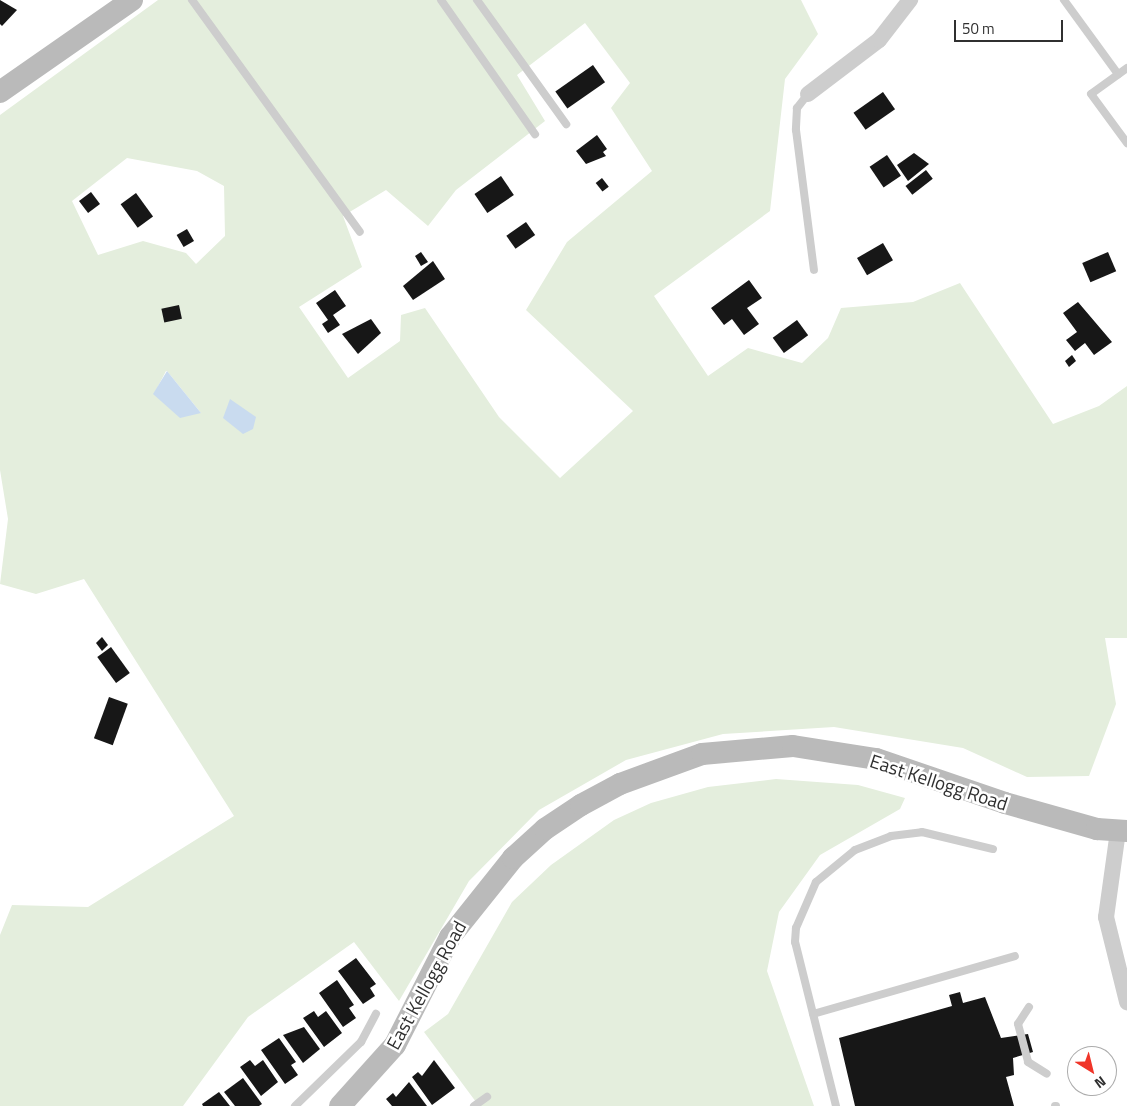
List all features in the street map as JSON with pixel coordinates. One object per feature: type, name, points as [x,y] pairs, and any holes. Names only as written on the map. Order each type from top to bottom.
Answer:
[{"type":"street","points":[[0,92],[132,0]]},
{"type":"street","points":[[808,94],[879,40],[910,0]]},
{"type":"street","name":"East Kellogg Road","points":[[340,1106],[395,1045],[450,938],[478,897],[514,858],[545,829],[581,804],[620,784],[693,757],[783,747],[820,749],[876,759],[1005,803],[1122,831]]},
{"type":"street","points":[[1122,831],[1106,917],[1127,1002]]},
{"type":"lane","points":[[192,0],[360,232]]},
{"type":"lane","points":[[441,0],[535,134]]},
{"type":"lane","points":[[477,0],[566,124]]},
{"type":"lane","points":[[1064,0],[1118,74]]},
{"type":"lane","points":[[1127,68],[1091,94],[1127,143]]},
{"type":"lane","points":[[808,94],[797,108],[796,130],[814,270]]},
{"type":"lane","points":[[1119,132],[1127,126]]},
{"type":"lane","points":[[836,1106],[795,942],[816,882],[855,850],[891,836],[922,832],[993,849]]},
{"type":"lane","points":[[813,1014],[1015,956]]},
{"type":"lane","points":[[1029,1007],[1018,1024],[1028,1062],[1047,1074]]},
{"type":"lane","points":[[295,1106],[361,1042],[376,1014]]},
{"type":"lane","points":[[474,1106],[487,1096]]},
{"type":"green space","points":[[158,0],[801,0],[818,34],[785,79],[770,211],[654,296],[708,376],[748,348],[802,363],[828,338],[841,308],[913,302],[960,283],[1053,424],[1099,406],[1127,386],[1127,638],[1105,638],[1116,704],[1089,776],[1027,777],[963,748],[834,727],[723,734],[626,760],[539,810],[469,881],[399,1001],[354,942],[248,1017],[183,1106],[0,1106],[0,935],[12,905],[88,907],[234,816],[84,579],[36,594],[0,584],[8,519],[0,470],[0,115]],"holes":[[[585,23],[630,83],[611,108],[652,171],[567,242],[526,310],[633,411],[560,478],[499,417],[425,308],[401,315],[400,341],[348,378],[299,307],[362,267],[343,216],[386,190],[428,226],[456,190],[545,121],[517,75]],[[127,158],[197,171],[224,186],[225,236],[196,264],[186,253],[143,241],[98,255],[72,201]],[[167,371],[201,413],[154,394]]]},
{"type":"green space","points":[[776,779],[858,785],[905,798],[900,809],[820,855],[779,912],[767,971],[814,1106],[479,1106],[424,1032],[448,1014],[512,902],[551,865],[614,820],[651,803],[708,787]]},
{"type":"water","points":[[167,371],[201,413],[180,418],[153,394]]},
{"type":"water","points":[[230,399],[256,417],[253,429],[243,434],[223,418]]},
{"type":"building","points":[[0,0],[17,10],[2,26],[0,24]]},
{"type":"building","points":[[593,65],[605,82],[567,109],[555,91]]},
{"type":"building","points":[[883,92],[895,109],[866,130],[854,113]]},
{"type":"building","points":[[597,135],[607,149],[603,152],[606,156],[586,164],[576,151]]},
{"type":"building","points":[[914,153],[929,164],[908,181],[897,165]]},
{"type":"building","points":[[887,155],[901,176],[884,187],[870,167]]},
{"type":"building","points":[[926,170],[933,179],[912,195],[906,186]]},
{"type":"building","points":[[501,176],[514,195],[487,213],[474,194]]},
{"type":"building","points":[[602,178],[609,187],[602,192],[596,183]]},
{"type":"building","points":[[91,192],[100,204],[88,213],[79,201]]},
{"type":"building","points":[[136,193],[153,216],[138,228],[121,204]]},
{"type":"building","points":[[526,222],[535,235],[516,249],[506,236]]},
{"type":"building","points":[[187,229],[194,241],[184,247],[177,235]]},
{"type":"building","points":[[883,243],[893,260],[867,275],[857,258]]},
{"type":"building","points":[[421,252],[428,262],[421,266],[415,256]]},
{"type":"building","points":[[1108,252],[1116,271],[1090,282],[1082,263]]},
{"type":"building","points":[[433,261],[445,279],[413,300],[403,286]]},
{"type":"building","points":[[749,280],[762,298],[747,308],[759,324],[744,335],[732,319],[724,325],[711,308]]},
{"type":"building","points":[[335,290],[346,306],[333,315],[340,325],[328,333],[322,324],[328,320],[316,303]]},
{"type":"building","points":[[1078,302],[1112,342],[1094,355],[1085,343],[1075,351],[1066,340],[1077,332],[1063,313]]},
{"type":"building","points":[[179,305],[182,319],[164,322],[161,309]]},
{"type":"building","points":[[371,319],[381,333],[358,354],[342,334]]},
{"type":"building","points":[[797,320],[808,335],[784,353],[773,338]]},
{"type":"building","points":[[1072,355],[1076,361],[1069,367],[1065,361]]},
{"type":"building","points":[[102,637],[108,645],[102,651],[96,643]]},
{"type":"building","points":[[111,647],[130,673],[116,683],[97,657]]},
{"type":"building","points":[[109,697],[128,704],[113,745],[94,738]]},
{"type":"building","points":[[356,958],[376,984],[370,988],[375,996],[363,1004],[338,971]]},
{"type":"building","points":[[337,980],[354,1005],[349,1008],[356,1018],[343,1027],[319,993]]},
{"type":"building","points":[[960,992],[963,1003],[985,997],[1001,1038],[1028,1034],[1033,1052],[1013,1058],[1014,1075],[1006,1077],[1014,1106],[855,1106],[839,1038],[952,1006],[949,995]]},
{"type":"building","points":[[314,1011],[318,1017],[326,1011],[342,1033],[324,1047],[303,1018]]},
{"type":"building","points":[[304,1027],[320,1049],[303,1063],[283,1035]]},
{"type":"building","points":[[279,1038],[296,1062],[291,1065],[298,1075],[285,1084],[261,1050]]},
{"type":"building","points":[[250,1060],[255,1066],[263,1060],[278,1082],[261,1096],[240,1067]]},
{"type":"building","points":[[434,1060],[455,1088],[432,1105],[412,1077],[418,1072],[422,1076]]},
{"type":"building","points":[[243,1078],[262,1104],[259,1106],[235,1106],[224,1092]]},
{"type":"building","points":[[409,1082],[427,1106],[392,1106],[386,1099],[393,1093],[396,1097]]},
{"type":"building","points":[[219,1092],[230,1106],[203,1106],[202,1104]]}]
